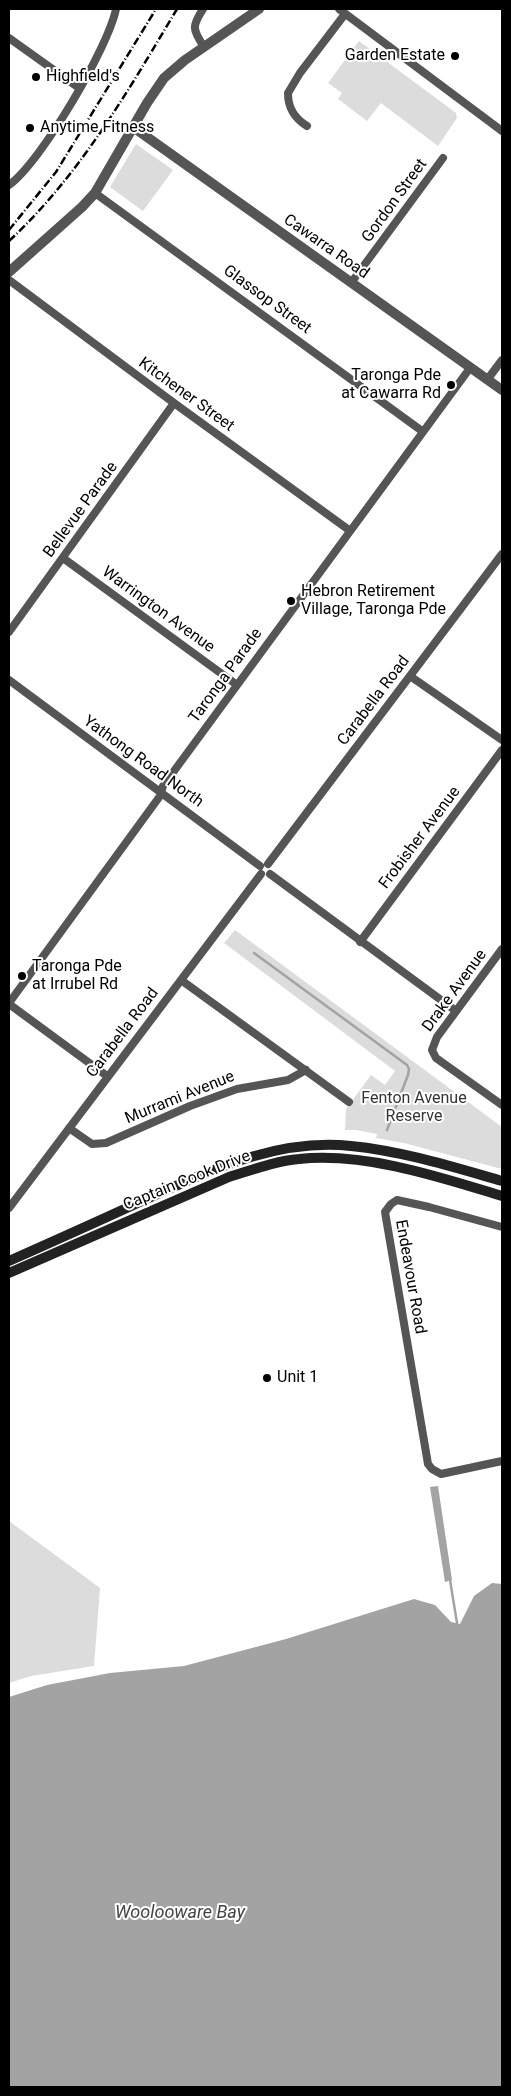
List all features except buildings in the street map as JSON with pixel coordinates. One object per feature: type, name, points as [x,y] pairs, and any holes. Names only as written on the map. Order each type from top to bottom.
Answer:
[{"type":"main road","name":"Captain Cook Drive","points":[[9,1260],[219,1167],[280,1148],[349,1145],[387,1151],[502,1181]]},
{"type":"main road","name":"Captain Cook Drive","points":[[9,1273],[229,1177],[262,1166],[298,1159],[326,1157],[387,1164],[502,1196]]},
{"type":"street","points":[[9,185],[25,172],[36,159],[79,88],[105,39],[116,9]]},
{"type":"street","points":[[204,9],[194,26],[196,34],[204,47]]},
{"type":"street","points":[[9,272],[82,207],[95,193],[164,78],[204,47],[259,9]]},
{"type":"street","points":[[307,126],[297,120],[290,110],[288,93],[342,11],[502,131]]},
{"type":"street","points":[[9,38],[79,88]]},
{"type":"street","name":"Cawarra Road","points":[[133,128],[502,390]]},
{"type":"street","name":"Gordon Street","points":[[351,283],[443,158]]},
{"type":"street","name":"Glassop Street","points":[[95,193],[422,431]]},
{"type":"street","name":"Kitchener Street","points":[[9,280],[174,404],[349,530]]},
{"type":"street","points":[[487,380],[502,360]]},
{"type":"street","name":"Taronga Parade","points":[[9,1004],[162,792],[163,786],[349,530],[470,368]]},
{"type":"street","name":"Bellevue Parade","points":[[9,632],[174,404]]},
{"type":"street","name":"Carabella Road","points":[[9,1208],[263,868],[502,554]]},
{"type":"street","name":"Warrington Avenue","points":[[63,558],[237,685]]},
{"type":"street","points":[[410,676],[502,740]]},
{"type":"street","name":"Yathong Road North","points":[[9,680],[263,868]]},
{"type":"street","name":"Frobisher Avenue","points":[[360,942],[502,750]]},
{"type":"street","points":[[263,868],[271,868],[270,874],[456,1011]]},
{"type":"street","name":"Drake Avenue","points":[[502,949],[437,1037],[432,1050],[436,1058],[502,1105]]},
{"type":"street","points":[[181,980],[349,1102]]},
{"type":"street","points":[[9,1004],[107,1076]]},
{"type":"street","name":"Murrami Avenue","points":[[69,1128],[92,1144],[106,1143],[190,1106],[237,1089],[284,1081],[306,1070]]},
{"type":"street","name":"Endeavour Road","points":[[502,1227],[397,1200],[390,1204],[385,1212],[426,1456],[432,1470],[441,1474],[502,1461]]},
{"type":"green space","points":[[359,41],[456,113],[457,118],[438,146],[381,103],[367,121],[338,99],[342,93],[328,83]]},
{"type":"green space","points":[[136,144],[173,170],[143,211],[110,187]]},
{"type":"green space","name":"Fenton Avenue Reserve","points":[[235,930],[502,1127],[502,1169],[404,1143],[376,1138],[377,1134],[345,1130],[346,1109],[371,1075],[385,1085],[395,1071],[224,943]]},
{"type":"green space","points":[[9,1521],[100,1588],[94,1666],[31,1676],[9,1683]]},
{"type":"water","points":[[438,1486],[452,1580],[445,1582],[430,1487]]},
{"type":"water","name":"Woolooware Bay","points":[[492,1583],[502,1584],[502,2087],[9,2087],[9,1697],[47,1685],[110,1673],[184,1666],[286,1639],[414,1599],[435,1605],[451,1622],[460,1624],[474,1596]]},
{"type":"waterway","points":[[254,953],[407,1065],[409,1069],[408,1075],[387,1130]]},
{"type":"waterway","points":[[450,1580],[457,1623]]},
{"type":"railway","points":[[9,230],[56,172],[156,9]]},
{"type":"railway","points":[[9,241],[35,215],[80,160],[121,101],[177,9]]},
{"type":"place","name":"Garden Estate","points":[[455,56]]},
{"type":"place","name":"Highfield's","points":[[36,77]]},
{"type":"place","name":"Anytime Fitness","points":[[30,128]]},
{"type":"place","name":"Taronga Pde at Cawarra Rd","points":[[451,385]]},
{"type":"place","name":"Hebron Retirement Village, Taronga Pde","points":[[291,601]]},
{"type":"place","name":"Taronga Pde at Irrubel Rd","points":[[22,976]]},
{"type":"place","name":"Unit 1","points":[[267,1378]]}]
